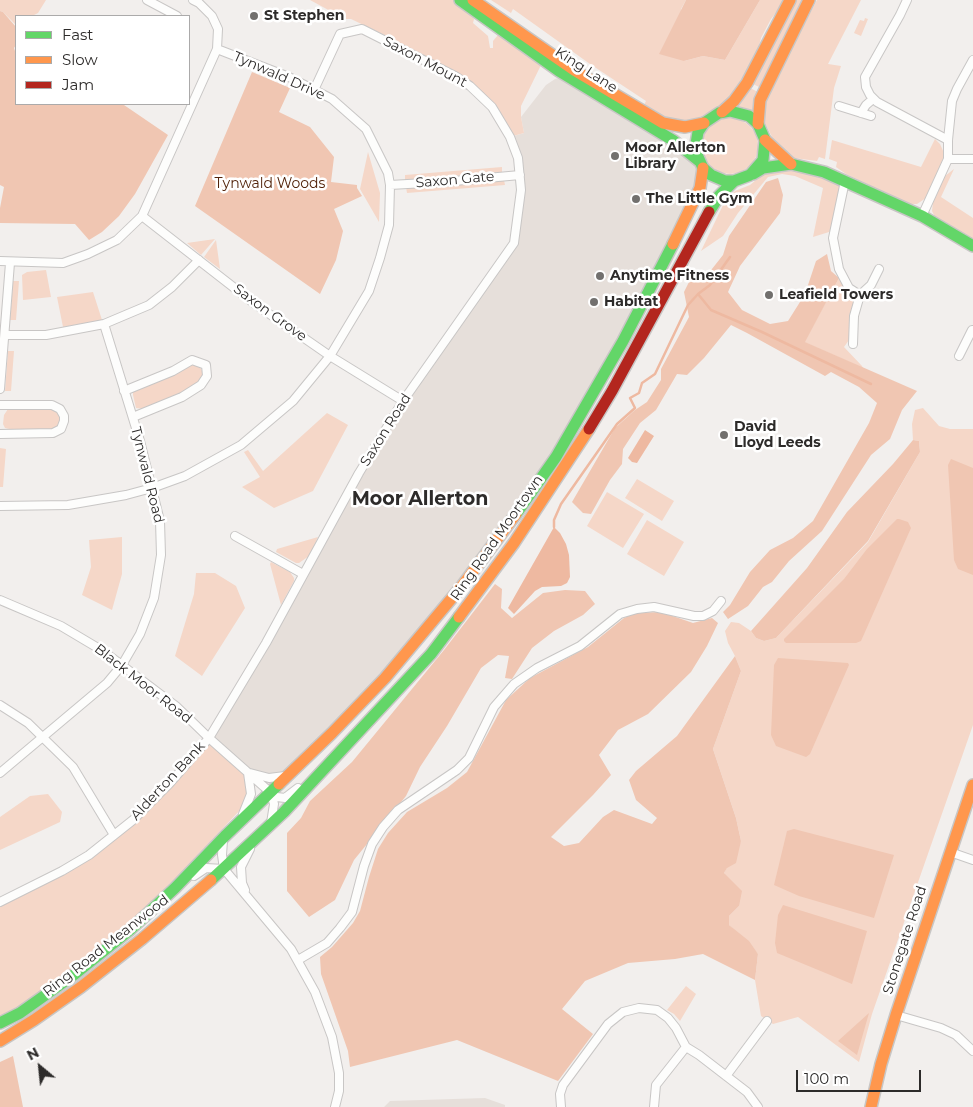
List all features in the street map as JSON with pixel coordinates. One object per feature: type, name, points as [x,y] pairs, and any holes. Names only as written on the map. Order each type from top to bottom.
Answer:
[{"type":"main road","name":"King Lane","points":[[460,0],[559,71],[674,141],[701,164]]},
{"type":"main road","name":"King Lane","points":[[473,0],[574,70],[663,123],[685,127],[704,123]]},
{"type":"main road","points":[[722,112],[747,83],[790,0]]},
{"type":"main road","points":[[758,124],[760,100],[809,0]]},
{"type":"main road","points":[[750,175],[763,160],[765,150],[765,140],[758,124],[749,116],[739,112],[722,112],[711,117],[698,132],[696,150],[701,164],[711,175],[718,179],[734,181],[750,175],[764,168],[791,164],[824,172],[922,216],[973,246]]},
{"type":"main road","points":[[765,140],[791,164]]},
{"type":"main road","name":"Ring Road Moortown","points":[[229,832],[271,793],[386,678],[504,530],[556,457],[623,341],[658,273],[700,188],[701,164]]},
{"type":"main road","name":"Ring Road Moortown","points":[[224,869],[271,825],[431,654],[514,544],[612,391],[718,196],[734,181]]},
{"type":"main road","name":"Stonegate Road","points":[[872,1107],[881,1064],[896,1015],[973,785]]},
{"type":"main road","name":"Ring Road Meanwood","points":[[0,1023],[20,1013],[75,974],[131,929],[175,888],[229,832]]},
{"type":"main road","name":"Ring Road Meanwood","points":[[0,1041],[81,987],[142,939],[224,869]]},
{"type":"street","points":[[147,0],[175,15]]},
{"type":"street","points":[[164,8],[169,0]]},
{"type":"street","points":[[907,0],[865,77],[866,87],[877,102],[948,140]]},
{"type":"street","points":[[0,261],[63,263],[117,240],[142,216],[217,49],[218,29],[212,16],[198,1]]},
{"type":"street","name":"Saxon Mount","points":[[314,90],[340,34],[362,29],[456,76],[484,99],[492,107],[510,137],[518,158],[520,174]]},
{"type":"street","name":"Tynwald Drive","points":[[0,506],[68,505],[126,495],[185,476],[241,444],[293,401],[330,356],[369,292],[389,225],[390,185],[388,174],[366,129],[332,100],[314,90],[289,77],[217,49]]},
{"type":"street","points":[[922,216],[948,159],[952,101],[973,60]]},
{"type":"street","points":[[861,113],[873,99]]},
{"type":"street","points":[[839,106],[871,116]]},
{"type":"street","points":[[948,159],[973,159]]},
{"type":"street","name":"Saxon Gate","points":[[390,185],[520,174]]},
{"type":"street","name":"Saxon Road","points":[[209,738],[266,643],[360,473],[403,401],[514,243],[521,190],[520,174]]},
{"type":"street","points":[[846,181],[833,238],[839,269],[849,288],[860,295]]},
{"type":"street","name":"Saxon Grove","points":[[142,216],[255,304],[330,356],[403,401]]},
{"type":"street","points":[[5,335],[46,335],[104,324],[149,305],[172,287],[199,260]]},
{"type":"street","points":[[0,389],[10,262]]},
{"type":"street","points":[[853,344],[854,316],[860,295],[871,285],[879,269]]},
{"type":"street","name":"Tynwald Road","points":[[0,773],[108,683],[122,665],[140,634],[154,598],[161,555],[160,521],[133,418],[104,324]]},
{"type":"street","points":[[960,356],[973,330]]},
{"type":"street","points":[[124,392],[192,360],[206,365],[207,376],[201,385],[182,397],[133,418]]},
{"type":"street","points":[[0,405],[52,405],[60,409],[64,416],[64,421],[60,429],[52,433],[0,434]]},
{"type":"street","points":[[235,536],[303,574]]},
{"type":"street","name":"Black Moor Road","points":[[0,600],[61,626],[103,651],[177,707],[271,793]]},
{"type":"street","points":[[298,960],[327,943],[352,912],[372,844],[383,827],[398,810],[457,770],[469,758],[494,707],[514,684],[537,668],[580,646],[620,614],[654,607],[694,616],[703,616],[713,611],[721,600]]},
{"type":"street","points":[[0,705],[28,724],[73,768],[114,835]]},
{"type":"street","name":"Alderton Bank","points":[[0,902],[62,872],[89,855],[133,820],[170,783],[209,738]]},
{"type":"street","points":[[289,775],[269,778],[248,773],[251,794],[245,809],[222,846],[224,869],[291,949],[315,992],[332,1037],[339,1073],[335,1107]]},
{"type":"street","points":[[271,793],[277,797],[285,798],[318,774]]},
{"type":"street","points":[[271,793],[274,804],[271,825]]},
{"type":"street","points":[[247,895],[242,883],[241,867],[253,842]]},
{"type":"street","points":[[950,852],[973,860]]},
{"type":"street","name":"Ring Road Meanwood","points":[[175,888],[206,868],[224,869]]},
{"type":"street","points":[[561,1107],[560,1094],[563,1085],[608,1024],[623,1012],[639,1008],[657,1010],[668,1018],[676,1028],[686,1047],[747,1092],[758,1107]]},
{"type":"street","points":[[896,1015],[941,1028],[956,1035],[973,1051]]},
{"type":"street","points":[[726,1076],[767,1021]]},
{"type":"street","points":[[654,1107],[656,1085],[686,1047]]},
{"type":"shaded area","points":[[0,0],[46,0],[38,13],[34,15],[15,15],[15,24],[0,11]]},
{"type":"shaded area","points":[[310,0],[453,0],[474,19],[473,23],[488,36],[490,48],[493,48],[493,41],[498,35],[541,65],[521,106],[524,133],[513,136],[499,110],[471,82],[395,40],[351,19],[345,19]]},
{"type":"shaded area","points":[[491,0],[686,0],[681,9],[684,61],[703,56],[725,60],[760,0],[786,0],[771,19],[761,38],[757,54],[742,84],[722,105],[700,117],[685,122],[670,121],[644,105],[646,101],[513,9],[511,13]]},
{"type":"shaded area","points":[[796,0],[804,0],[761,88],[753,84]]},
{"type":"shaded area","points":[[817,0],[861,0],[828,64],[841,66],[834,88],[825,159],[819,157],[817,161],[794,158],[786,153],[774,141],[763,119],[763,110],[778,73]]},
{"type":"shaded area","points":[[865,18],[868,19],[861,36],[854,33],[860,20],[864,21]]},
{"type":"shaded area","points":[[562,77],[699,161],[700,188],[556,457],[462,586],[271,793],[209,738],[403,401],[514,243],[521,190],[510,137],[524,133],[521,117],[546,85]]},
{"type":"shaded area","points":[[750,88],[758,92],[753,112],[738,106]]},
{"type":"shaded area","points":[[730,118],[741,120],[750,126],[756,135],[758,146],[756,157],[750,166],[741,172],[730,174],[719,172],[710,166],[704,157],[702,146],[704,135],[710,126],[719,120]]},
{"type":"shaded area","points":[[935,139],[940,144],[944,153],[942,164],[926,198],[917,204],[909,204],[846,174],[836,167],[837,162],[829,159],[832,140],[921,167]]},
{"type":"shaded area","points":[[368,152],[380,193],[379,222],[360,189]]},
{"type":"shaded area","points":[[773,166],[845,181],[835,227],[829,232],[813,237],[823,188],[795,176],[782,174],[768,177],[738,213],[723,236],[701,251],[725,201],[735,191],[750,185]]},
{"type":"shaded area","points":[[502,167],[502,172],[405,180],[405,175]]},
{"type":"shaded area","points":[[954,169],[941,197],[973,218],[973,239],[935,217],[932,211],[933,202],[945,176]]},
{"type":"shaded area","points":[[504,180],[505,185],[407,193],[406,187]]},
{"type":"shaded area","points":[[215,239],[201,255],[187,243]]},
{"type":"shaded area","points":[[216,240],[220,269],[204,257]]},
{"type":"shaded area","points":[[46,270],[51,297],[23,300],[22,275],[27,272]]},
{"type":"shaded area","points":[[839,278],[857,297],[849,340],[844,347],[863,368],[804,342]]},
{"type":"shaded area","points":[[13,281],[19,281],[16,320],[10,320]]},
{"type":"shaded area","points":[[93,292],[102,320],[63,327],[57,297]]},
{"type":"shaded area","points":[[8,351],[14,351],[11,391],[5,391]]},
{"type":"shaded area","points":[[191,365],[199,366],[204,374],[197,385],[173,398],[144,409],[136,408],[133,391]]},
{"type":"shaded area","points":[[923,408],[939,426],[950,429],[973,429],[973,725],[872,1014],[859,1062],[798,1017],[773,1024],[761,1016],[755,980],[758,954],[729,925],[729,916],[739,906],[724,873],[741,841],[736,818],[713,749],[741,671],[728,643],[725,631],[731,622],[739,623],[751,631],[756,638],[764,641],[776,638],[868,542],[920,452],[919,441],[913,440],[912,424],[915,410]]},
{"type":"shaded area","points":[[8,409],[55,409],[60,414],[60,422],[56,428],[50,429],[5,428],[3,424],[4,415]]},
{"type":"shaded area","points":[[327,413],[348,425],[313,491],[274,508],[242,487],[260,477],[244,452],[248,450],[263,471]]},
{"type":"shaded area","points":[[645,430],[654,436],[637,463],[632,462],[628,458]]},
{"type":"shaded area","points":[[0,448],[6,449],[3,487],[0,487]]},
{"type":"shaded area","points":[[637,479],[674,501],[662,521],[625,498]]},
{"type":"shaded area","points":[[607,492],[644,514],[623,548],[587,526]]},
{"type":"shaded area","points":[[647,520],[684,542],[664,576],[627,554]]},
{"type":"shaded area","points":[[554,527],[566,544],[569,555],[570,577],[567,583],[561,586],[542,587],[535,591],[514,614],[508,608]]},
{"type":"shaded area","points":[[122,537],[122,574],[112,610],[82,595],[91,567],[89,540]]},
{"type":"shaded area","points":[[318,537],[309,556],[299,563],[276,552],[277,549]]},
{"type":"shaded area","points":[[271,562],[290,572],[294,578],[281,605],[270,564]]},
{"type":"shaded area","points":[[196,573],[215,573],[236,586],[245,608],[202,676],[175,656],[194,594]]},
{"type":"shaded area","points":[[209,738],[248,773],[247,791],[242,808],[176,878],[75,974],[0,1023],[0,902],[62,871],[133,820]]},
{"type":"shaded area","points":[[48,794],[62,812],[60,822],[0,850],[0,817],[30,796]]},
{"type":"shaded area","points":[[686,986],[696,994],[680,1021],[667,1010]]},
{"type":"shaded area","points":[[485,1098],[505,1105],[505,1107],[384,1107],[390,1101]]},
{"type":"green space","points":[[686,0],[760,0],[725,60],[703,56],[684,61],[659,54]]},
{"type":"green space","points":[[0,11],[15,26],[15,105],[124,105],[168,135],[135,194],[119,216],[102,232],[89,240],[75,224],[0,223],[0,208],[4,187],[0,185]]},
{"type":"green space","name":"Tynwald Woods","points":[[252,72],[290,88],[279,112],[310,127],[334,157],[331,182],[357,185],[362,196],[334,209],[343,231],[336,260],[320,294],[195,206]]},
{"type":"green space","points":[[778,178],[783,195],[780,213],[740,266],[728,292],[742,310],[770,324],[788,321],[805,294],[816,261],[827,254],[831,271],[839,278],[805,342],[917,391],[902,410],[890,439],[871,455],[822,531],[789,561],[772,582],[763,587],[748,606],[728,619],[723,612],[730,605],[750,572],[770,550],[793,538],[813,521],[869,423],[877,403],[859,387],[831,372],[825,376],[731,325],[704,358],[687,375],[677,374],[656,410],[640,423],[623,449],[622,464],[610,480],[591,514],[583,513],[572,502],[615,428],[647,402],[661,380],[661,369],[689,317],[684,292],[694,272],[708,274],[723,255],[729,236],[766,182]]},
{"type":"green space","points":[[913,440],[919,441],[920,452],[868,541],[776,638],[764,641],[756,638],[751,631],[807,568],[847,512]]},
{"type":"green space","points":[[951,459],[973,468],[973,575],[958,569],[954,560],[948,465]]},
{"type":"green space","points":[[897,519],[908,522],[911,528],[861,641],[856,643],[786,643],[784,639],[844,579],[867,549]]},
{"type":"green space","points":[[495,584],[502,589],[501,608],[512,618],[543,593],[565,590],[585,591],[595,604],[583,615],[554,631],[532,648],[512,679],[505,678],[509,656],[498,655],[481,668],[420,767],[406,796],[354,860],[335,900],[309,917],[287,891],[287,833],[301,818],[310,801],[352,762],[444,650]]},
{"type":"green space","points":[[661,612],[693,623],[712,618],[718,623],[691,672],[648,714],[618,730],[599,755],[611,775],[551,837],[564,846],[579,843],[603,817],[614,810],[652,824],[657,818],[636,800],[629,780],[636,771],[677,736],[735,656],[741,671],[713,749],[736,818],[741,841],[736,863],[727,868],[724,873],[742,891],[739,906],[729,916],[729,925],[749,941],[758,954],[755,980],[703,954],[675,959],[628,963],[585,981],[562,1009],[593,1034],[558,1081],[457,1040],[350,1067],[348,1051],[321,974],[320,957],[332,947],[353,923],[360,911],[378,849],[388,833],[407,812],[447,788],[467,772],[506,700],[530,678],[588,647],[624,618],[635,613]]},
{"type":"green space","points":[[778,658],[848,663],[849,665],[810,754],[806,757],[776,746],[771,735],[774,665]]},
{"type":"green space","points":[[794,829],[894,855],[874,918],[799,896],[774,885],[787,831]]},
{"type":"green space","points":[[783,905],[867,931],[852,984],[777,953],[775,943],[778,915]]},
{"type":"green space","points":[[869,1013],[857,1055],[838,1041]]},
{"type":"green space","points":[[13,1056],[23,1107],[0,1107],[0,1062]]},
{"type":"waterway","points":[[698,294],[710,285],[730,257]]},
{"type":"waterway","points":[[554,527],[554,520],[561,504],[617,424],[635,408],[630,398],[639,393],[642,383],[655,374],[688,305],[698,294],[711,310],[871,384]]},
{"type":"traffic: fast","points":[[460,0],[559,71],[674,141],[699,161]]},
{"type":"traffic: fast","points":[[709,212],[719,196],[734,181],[750,175],[763,160],[765,140],[758,124],[749,116],[730,111],[719,113],[704,123],[698,132],[695,150],[703,168],[711,175],[725,181],[734,181]]},
{"type":"traffic: fast","points":[[753,174],[763,168],[791,164],[824,172],[922,216],[973,246]]},
{"type":"traffic: fast","points":[[516,514],[556,457],[623,341],[673,244]]},
{"type":"traffic: fast","points":[[211,880],[284,812],[431,654],[459,617]]},
{"type":"traffic: fast","points":[[0,1023],[20,1013],[75,974],[131,929],[175,888],[279,784]]},
{"type":"traffic: slow","points":[[473,0],[574,70],[663,123],[685,127],[704,123]]},
{"type":"traffic: slow","points":[[722,112],[734,101],[747,83],[790,0]]},
{"type":"traffic: slow","points":[[758,124],[760,100],[809,0]]},
{"type":"traffic: slow","points":[[765,140],[791,164]]},
{"type":"traffic: slow","points":[[673,244],[700,188],[703,168]]},
{"type":"traffic: slow","points":[[459,617],[514,543],[589,429]]},
{"type":"traffic: slow","points":[[279,784],[385,678],[462,586],[516,514]]},
{"type":"traffic: slow","points":[[871,1107],[881,1064],[896,1015],[973,785]]},
{"type":"traffic: slow","points":[[0,1041],[81,987],[142,939],[211,880]]},
{"type":"traffic: jam","points":[[589,429],[612,391],[709,212]]},
{"type":"place","name":"St Stephen","points":[[254,16]]},
{"type":"place","name":"Moor Allerton Library","points":[[615,156]]},
{"type":"place","name":"The Little Gym","points":[[636,199]]},
{"type":"place","name":"Anytime Fitness","points":[[600,276]]},
{"type":"place","name":"Leafield Towers","points":[[769,295]]},
{"type":"place","name":"Habitat","points":[[594,302]]},
{"type":"place","name":"David Lloyd Leeds","points":[[724,435]]},
{"type":"district","name":"Moor Allerton","points":[[420,499]]}]
